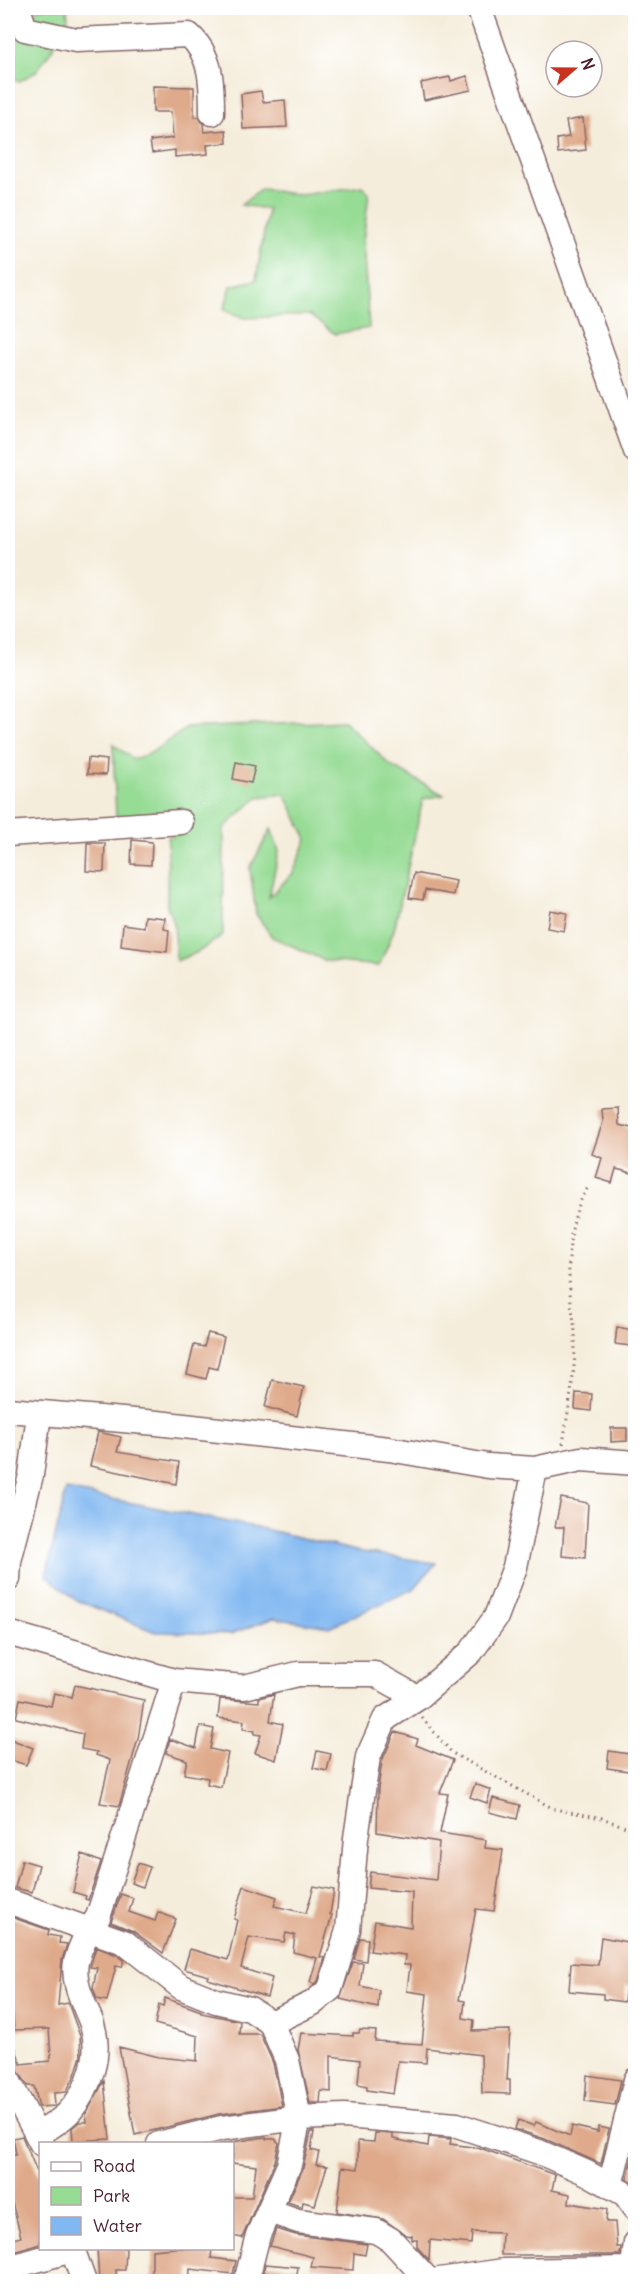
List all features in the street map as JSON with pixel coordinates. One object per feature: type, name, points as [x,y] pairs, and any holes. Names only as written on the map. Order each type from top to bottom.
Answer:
[{"type":"street","points":[[18,8],[25,29],[76,40],[189,35],[203,48],[212,86],[212,113]]},
{"type":"street","points":[[479,8],[636,451]]},
{"type":"street","points":[[8,834],[181,822]]},
{"type":"street","points":[[8,1410],[192,1426],[388,1449],[488,1466],[535,1469],[581,1460],[636,1463]]},
{"type":"street","points":[[8,1579],[9,1561],[31,1475],[39,1414]]},
{"type":"street","points":[[271,2023],[313,2003],[330,1989],[348,1930],[356,1838],[368,1757],[385,1719],[414,1700],[471,1652],[496,1617],[515,1567],[535,1469]]},
{"type":"street","points":[[8,1633],[174,1681],[244,1687],[298,1674],[375,1674],[414,1700]]},
{"type":"street","points":[[8,2080],[40,2139],[70,2112],[89,2085],[95,2049],[93,2027],[77,1988],[76,1964],[87,1931],[98,1917],[174,1681]]},
{"type":"street","points":[[8,1901],[87,1931],[124,1942],[182,1987],[216,2001],[250,2009],[271,2023],[287,2060],[299,2118],[289,2165],[258,2235],[246,2282]]},
{"type":"street","points":[[610,2186],[636,2080]]},
{"type":"street","points":[[167,2142],[222,2128],[299,2118],[344,2116],[457,2125],[539,2152],[625,2194],[636,2209]]},
{"type":"street","points":[[269,2211],[298,2221],[376,2231],[391,2240],[427,2281],[553,2269],[632,2275],[636,2243]]},
{"type":"street","points":[[8,2268],[69,2250]]},
{"type":"street","points":[[72,2250],[84,2282]]},
{"type":"path","points":[[563,1463],[575,1343],[574,1310],[570,1294],[572,1232],[580,1199],[590,1186]]},
{"type":"path","points":[[414,1700],[452,1753],[554,1809],[602,1818],[636,1831]]},
{"type":"green space","points":[[8,8],[23,8],[33,12],[40,8],[67,8],[68,20],[36,72],[20,81],[12,78],[8,128]]},
{"type":"green space","points":[[363,186],[369,193],[363,242],[369,328],[335,334],[309,315],[244,318],[224,309],[231,286],[256,280],[268,209],[241,205],[261,189],[301,195]]},
{"type":"green space","points":[[344,721],[391,766],[444,795],[423,799],[394,930],[379,966],[326,961],[272,937],[256,914],[250,868],[271,829],[279,851],[269,897],[293,873],[307,839],[285,794],[258,797],[224,828],[223,935],[198,952],[176,961],[174,923],[167,906],[168,837],[185,832],[116,817],[113,744],[133,759],[149,754],[187,728]]},
{"type":"water","points":[[66,1490],[260,1528],[356,1551],[436,1563],[414,1589],[329,1627],[274,1618],[231,1634],[155,1632],[76,1600],[46,1575]]},
{"type":"building","points":[[467,76],[471,90],[424,100],[421,83],[450,77],[451,81]]},
{"type":"building","points":[[153,86],[194,87],[194,117],[199,117],[204,132],[226,130],[227,143],[207,145],[208,154],[175,157],[175,150],[152,153],[150,141],[173,138],[171,112],[153,112]]},
{"type":"building","points":[[261,91],[263,102],[285,100],[287,127],[243,129],[241,94]]},
{"type":"building","points":[[583,118],[586,150],[558,153],[557,139],[569,137],[566,121]]},
{"type":"building","points":[[88,758],[107,760],[106,775],[87,774]]},
{"type":"building","points":[[236,762],[255,766],[251,783],[233,779]]},
{"type":"building","points":[[132,840],[152,842],[151,865],[131,864]]},
{"type":"building","points":[[87,843],[105,843],[104,872],[86,871]]},
{"type":"building","points":[[414,873],[456,881],[453,895],[425,890],[423,900],[409,898]]},
{"type":"building","points":[[550,910],[567,913],[564,931],[547,928]]},
{"type":"building","points":[[145,916],[165,918],[164,929],[169,930],[167,952],[121,946],[123,924],[144,927]]},
{"type":"building","points":[[618,1108],[619,1125],[636,1129],[636,1174],[616,1169],[612,1183],[596,1178],[602,1158],[592,1154],[603,1122],[602,1109]]},
{"type":"building","points":[[617,1327],[633,1330],[631,1346],[615,1344]]},
{"type":"building","points":[[208,1333],[224,1337],[217,1369],[209,1367],[206,1379],[187,1374],[194,1345],[204,1347]]},
{"type":"building","points":[[272,1380],[304,1387],[297,1416],[265,1407]]},
{"type":"building","points":[[576,1393],[592,1394],[591,1411],[575,1409]]},
{"type":"building","points":[[611,1428],[627,1428],[627,1441],[611,1442]]},
{"type":"building","points":[[98,1432],[121,1437],[117,1452],[179,1462],[176,1484],[90,1466]]},
{"type":"building","points":[[561,1498],[588,1503],[585,1558],[562,1556],[564,1527],[555,1527]]},
{"type":"building","points":[[75,1685],[144,1700],[138,1739],[119,1806],[100,1803],[110,1760],[96,1755],[97,1752],[81,1749],[83,1734],[16,1718],[20,1699],[51,1706],[54,1693],[72,1697]]},
{"type":"building","points":[[274,1694],[270,1721],[283,1724],[276,1760],[255,1753],[261,1735],[254,1734],[255,1731],[243,1729],[244,1721],[218,1718],[220,1699],[259,1702],[259,1698]]},
{"type":"building","points":[[200,1726],[214,1729],[210,1749],[228,1753],[221,1787],[207,1784],[208,1778],[184,1774],[187,1760],[166,1753],[170,1739],[196,1748]]},
{"type":"building","points":[[395,1732],[418,1739],[416,1745],[453,1760],[440,1793],[448,1794],[440,1833],[486,1840],[485,1848],[503,1850],[494,1911],[476,1909],[459,2000],[465,2001],[463,2018],[474,2020],[473,2031],[510,2030],[507,2080],[510,2080],[510,2094],[482,2093],[481,2055],[427,2048],[426,2063],[398,2061],[393,2094],[367,2090],[367,2086],[358,2084],[360,2060],[331,2056],[331,2092],[321,2091],[320,2103],[310,2103],[298,2050],[301,2033],[353,2036],[353,2033],[359,2033],[360,2030],[376,2031],[375,2041],[422,2044],[427,1994],[407,1991],[410,1965],[404,1965],[405,1955],[370,1951],[375,1921],[411,1927],[412,1892],[368,1888],[370,1872],[436,1880],[439,1842],[377,1832],[378,1789],[382,1761]]},
{"type":"building","points":[[8,1738],[33,1748],[26,1765],[8,1759]]},
{"type":"building","points":[[317,1751],[331,1754],[327,1771],[313,1768]]},
{"type":"building","points":[[609,1751],[636,1755],[636,1772],[607,1768]]},
{"type":"building","points":[[475,1784],[491,1790],[487,1803],[470,1797]]},
{"type":"building","points":[[493,1798],[520,1805],[517,1819],[489,1812]]},
{"type":"building","points":[[82,1854],[101,1862],[88,1900],[85,1899],[86,1896],[73,1892]]},
{"type":"building","points":[[22,1860],[39,1865],[32,1892],[15,1888]]},
{"type":"building","points":[[138,1863],[150,1867],[143,1887],[131,1883]]},
{"type":"building","points":[[244,1886],[277,1897],[274,1906],[306,1913],[314,1886],[334,1890],[330,1914],[332,1915],[320,1957],[325,1958],[318,1981],[314,1984],[310,1982],[317,1958],[293,1952],[295,1935],[286,1933],[284,1942],[249,1937],[241,1968],[272,1978],[267,1997],[208,1979],[209,1976],[184,1969],[190,1949],[228,1960],[237,1920],[234,1919]]},
{"type":"building","points":[[121,1894],[133,1898],[129,1912],[155,1921],[158,1912],[176,1919],[163,1953],[133,1931],[111,1922]]},
{"type":"building","points":[[8,1916],[49,1930],[48,1935],[60,1937],[59,1943],[67,1944],[62,1960],[58,2005],[68,2003],[80,2036],[81,2056],[66,2092],[54,2093],[55,2106],[39,2107],[34,2086],[28,2086],[16,2068],[8,2066],[8,2032],[10,2032],[21,2064],[50,2061],[51,2056],[49,2029],[14,2030],[11,1997],[8,1996]]},
{"type":"building","points":[[601,1937],[633,1943],[632,1952],[636,1952],[636,1975],[631,1974],[631,1986],[626,1985],[624,2002],[603,1999],[603,1994],[569,1991],[571,1963],[598,1965]]},
{"type":"building","points":[[360,1938],[368,1939],[366,1961],[354,1959]]},
{"type":"building","points":[[96,1947],[124,1960],[122,1967],[116,1966],[107,2001],[97,1999],[93,1988],[97,1968],[90,1967]]},
{"type":"building","points":[[353,1962],[363,1963],[360,1986],[379,1990],[378,2008],[340,1999]]},
{"type":"building","points":[[165,1998],[201,2011],[201,2013],[240,2021],[239,2034],[260,2034],[273,2063],[282,2106],[219,2114],[135,2135],[119,2047],[159,2057],[197,2061],[198,2036],[155,2024],[159,2005],[163,2006]]},
{"type":"building","points":[[587,2075],[621,2080],[615,2105],[585,2101]]},
{"type":"building","points":[[104,2081],[110,2139],[73,2141],[72,2128],[79,2122],[87,2122],[86,2114]]},
{"type":"building","points":[[518,2120],[534,2126],[536,2122],[570,2136],[572,2126],[598,2132],[598,2127],[609,2129],[601,2164],[545,2139],[515,2129]]},
{"type":"building","points":[[311,2132],[314,2132],[311,2150],[319,2152],[316,2165],[327,2166],[315,2205],[303,2202],[302,2207],[288,2202],[303,2168]]},
{"type":"building","points":[[375,2133],[393,2134],[393,2139],[428,2146],[429,2137],[451,2139],[450,2144],[480,2148],[555,2175],[552,2190],[570,2194],[569,2203],[607,2209],[606,2222],[615,2222],[617,2247],[621,2247],[620,2255],[501,2255],[502,2233],[472,2232],[471,2244],[430,2240],[429,2260],[417,2247],[417,2240],[412,2240],[412,2236],[406,2235],[383,2219],[337,2212],[342,2167],[358,2169],[358,2141],[374,2142]]},
{"type":"building","points":[[22,2136],[39,2177],[39,2244],[10,2253],[8,2240],[21,2237],[8,2187],[8,2155],[16,2154],[13,2138]]},
{"type":"building","points":[[266,2137],[266,2139],[275,2139],[279,2143],[275,2161],[242,2238],[234,2236],[234,2197],[252,2197],[256,2166],[234,2163],[232,2142]]},
{"type":"building","points":[[636,2142],[636,2185],[627,2179]]},
{"type":"building","points":[[276,2229],[296,2235],[367,2244],[365,2255],[354,2253],[353,2270],[311,2267],[313,2257],[270,2246]]},
{"type":"building","points":[[97,2250],[126,2250],[125,2270],[116,2270],[117,2282],[99,2282]]},
{"type":"building","points":[[152,2250],[212,2250],[211,2258],[236,2261],[233,2274],[190,2269],[189,2282],[152,2280]]},
{"type":"building","points":[[265,2264],[298,2267],[296,2282],[261,2282]]}]
